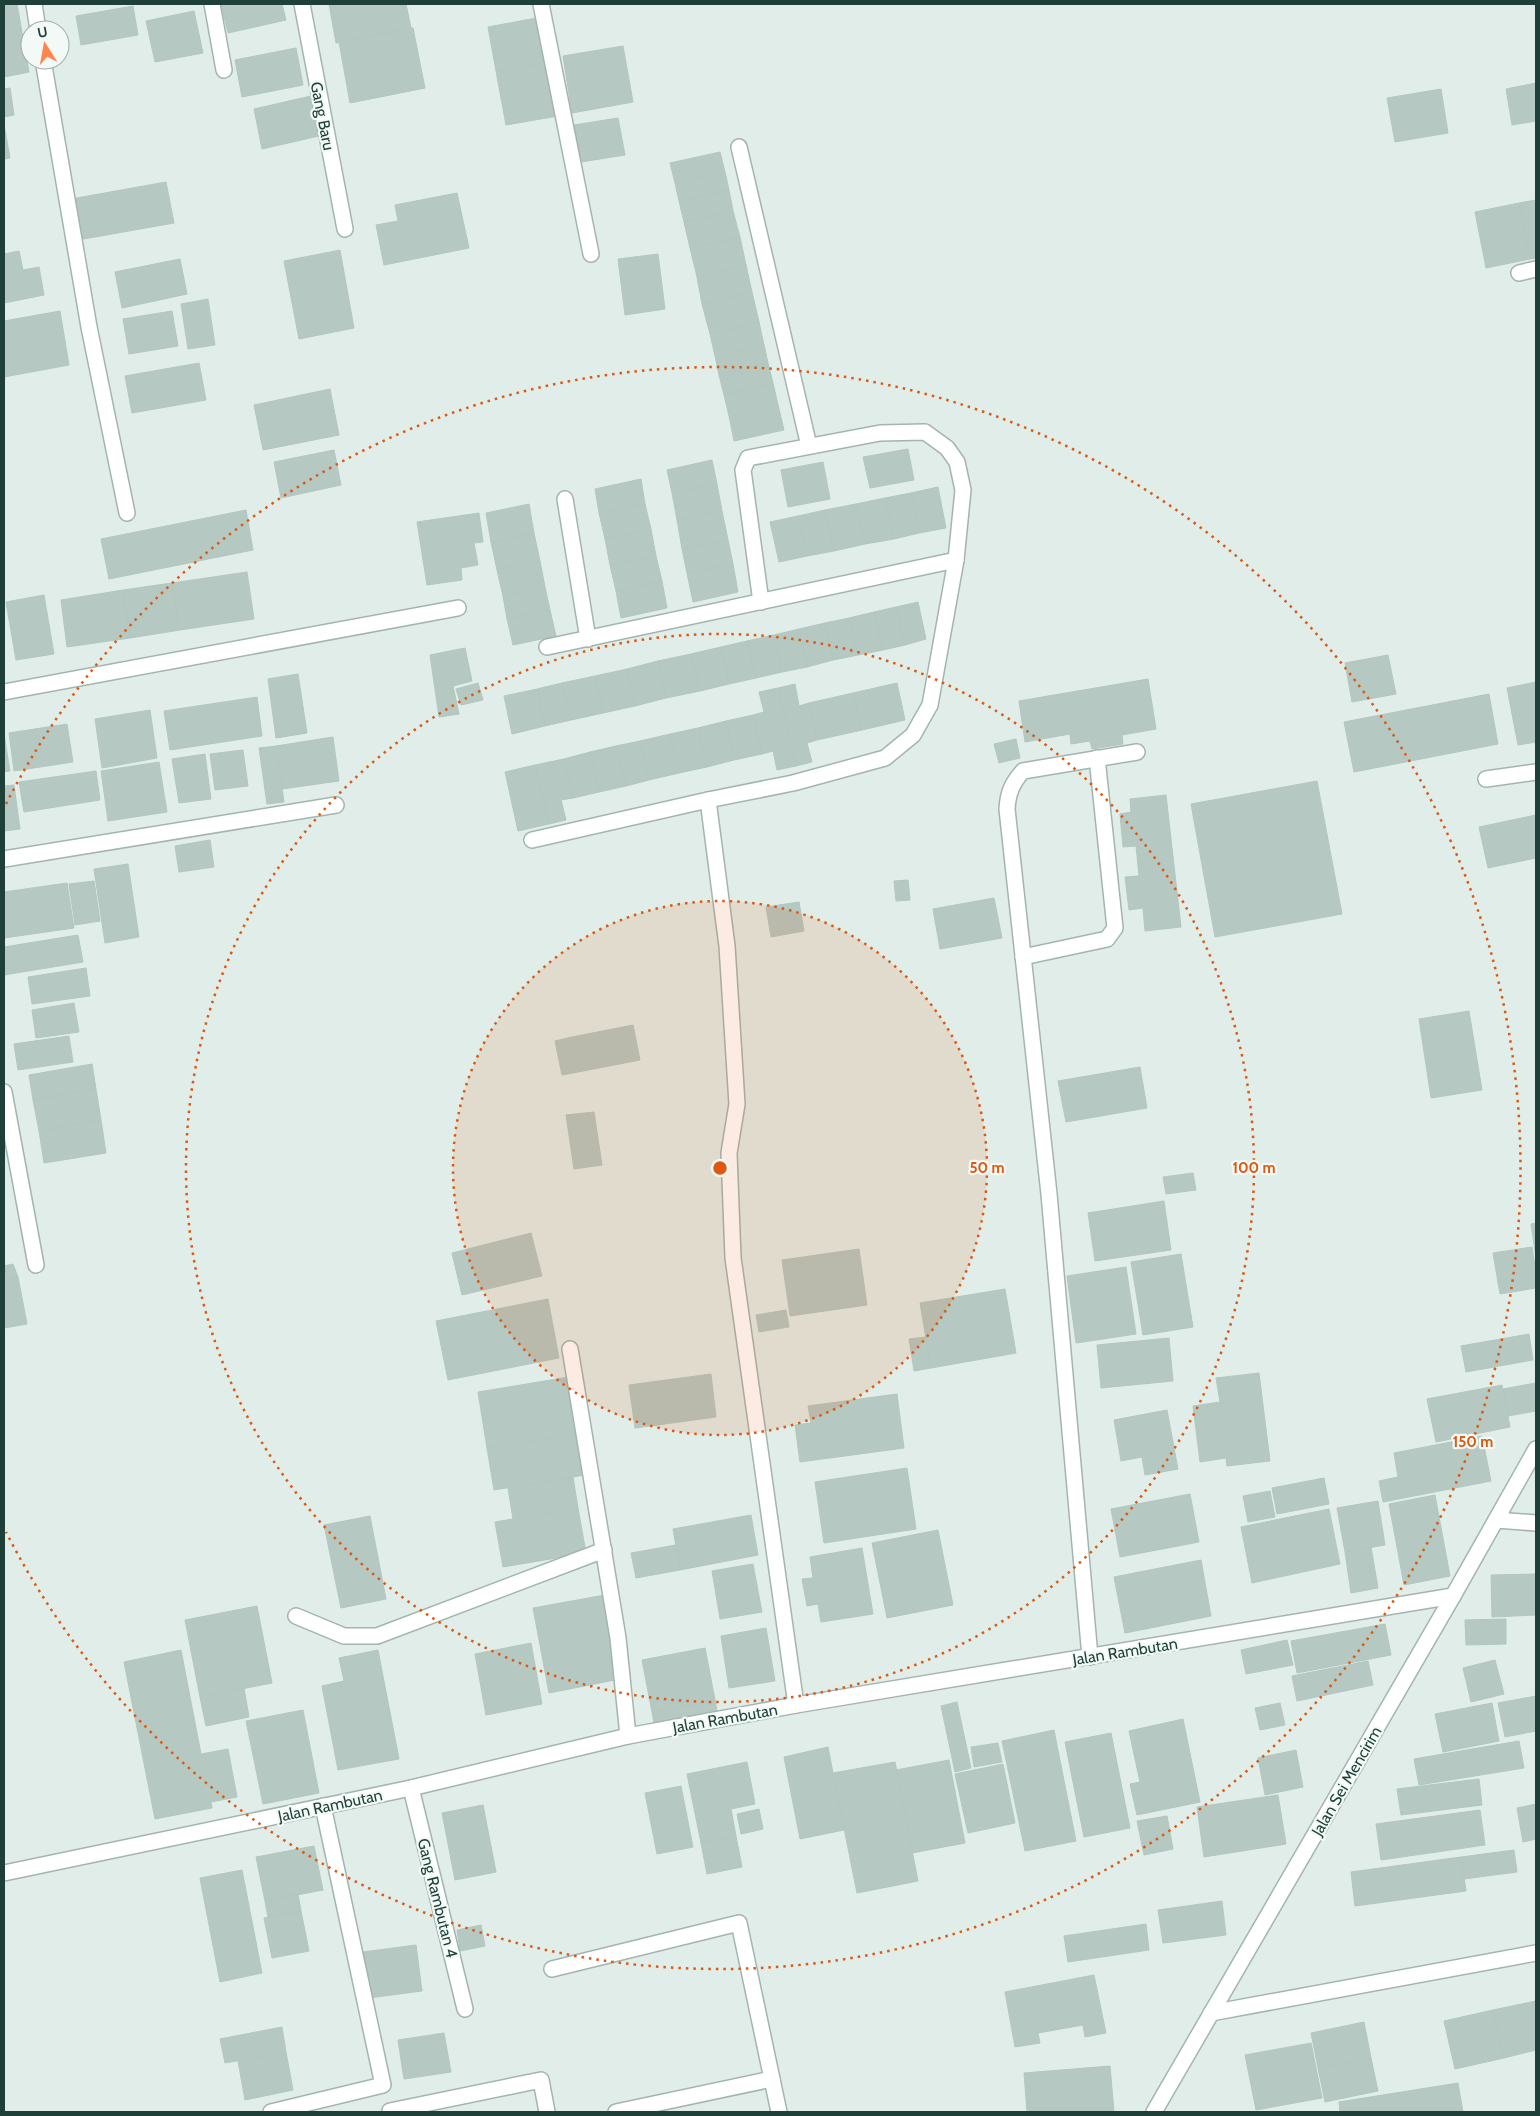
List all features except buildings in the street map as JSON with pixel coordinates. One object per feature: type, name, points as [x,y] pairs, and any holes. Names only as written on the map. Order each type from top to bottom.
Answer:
[{"type":"street","points":[[34,4],[36,20]]},
{"type":"street","points":[[212,4],[224,70]]},
{"type":"street","name":"Gang Baru","points":[[302,4],[345,229]]},
{"type":"street","points":[[541,4],[591,254]]},
{"type":"street","points":[[45,70],[87,318],[127,513]]},
{"type":"street","points":[[739,147],[809,446]]},
{"type":"street","points":[[1519,273],[1536,269]]},
{"type":"street","points":[[532,840],[708,800],[793,783],[884,758],[913,735],[930,705],[956,560],[963,490],[957,462],[947,448],[925,432],[880,433],[748,458],[743,470],[761,602]]},
{"type":"street","points":[[564,499],[588,639]]},
{"type":"street","points":[[547,647],[956,560]]},
{"type":"street","points":[[4,692],[458,608]]},
{"type":"street","points":[[1090,1657],[1049,1194],[1007,809],[1014,781],[1023,772],[1137,752]]},
{"type":"street","points":[[1023,957],[1106,939],[1114,928],[1097,758]]},
{"type":"street","points":[[1486,779],[1536,772]]},
{"type":"street","points":[[708,800],[727,946],[737,1104],[728,1153],[733,1258],[796,1706]]},
{"type":"street","points":[[4,859],[336,805]]},
{"type":"street","points":[[4,1092],[36,1265]]},
{"type":"street","points":[[570,1349],[618,1638],[628,1736]]},
{"type":"street","name":"Jalan Sei Mencirim","points":[[1154,2112],[1536,1449]]},
{"type":"street","points":[[1496,1520],[1536,1523]]},
{"type":"street","points":[[296,1616],[344,1636],[378,1636],[604,1550]]},
{"type":"street","name":"Jalan Rambutan","points":[[4,1873],[411,1788],[628,1736],[1453,1596]]},
{"type":"street","name":"Gang Rambutan 4","points":[[411,1788],[465,2009]]},
{"type":"street","points":[[272,2112],[383,2086],[324,1806]]},
{"type":"street","points":[[552,1969],[739,1923],[779,2112]]},
{"type":"street","points":[[1211,2013],[1536,1953]]},
{"type":"street","points":[[616,2112],[772,2079]]},
{"type":"street","points":[[390,2112],[390,2110],[541,2080],[547,2112]]}]
